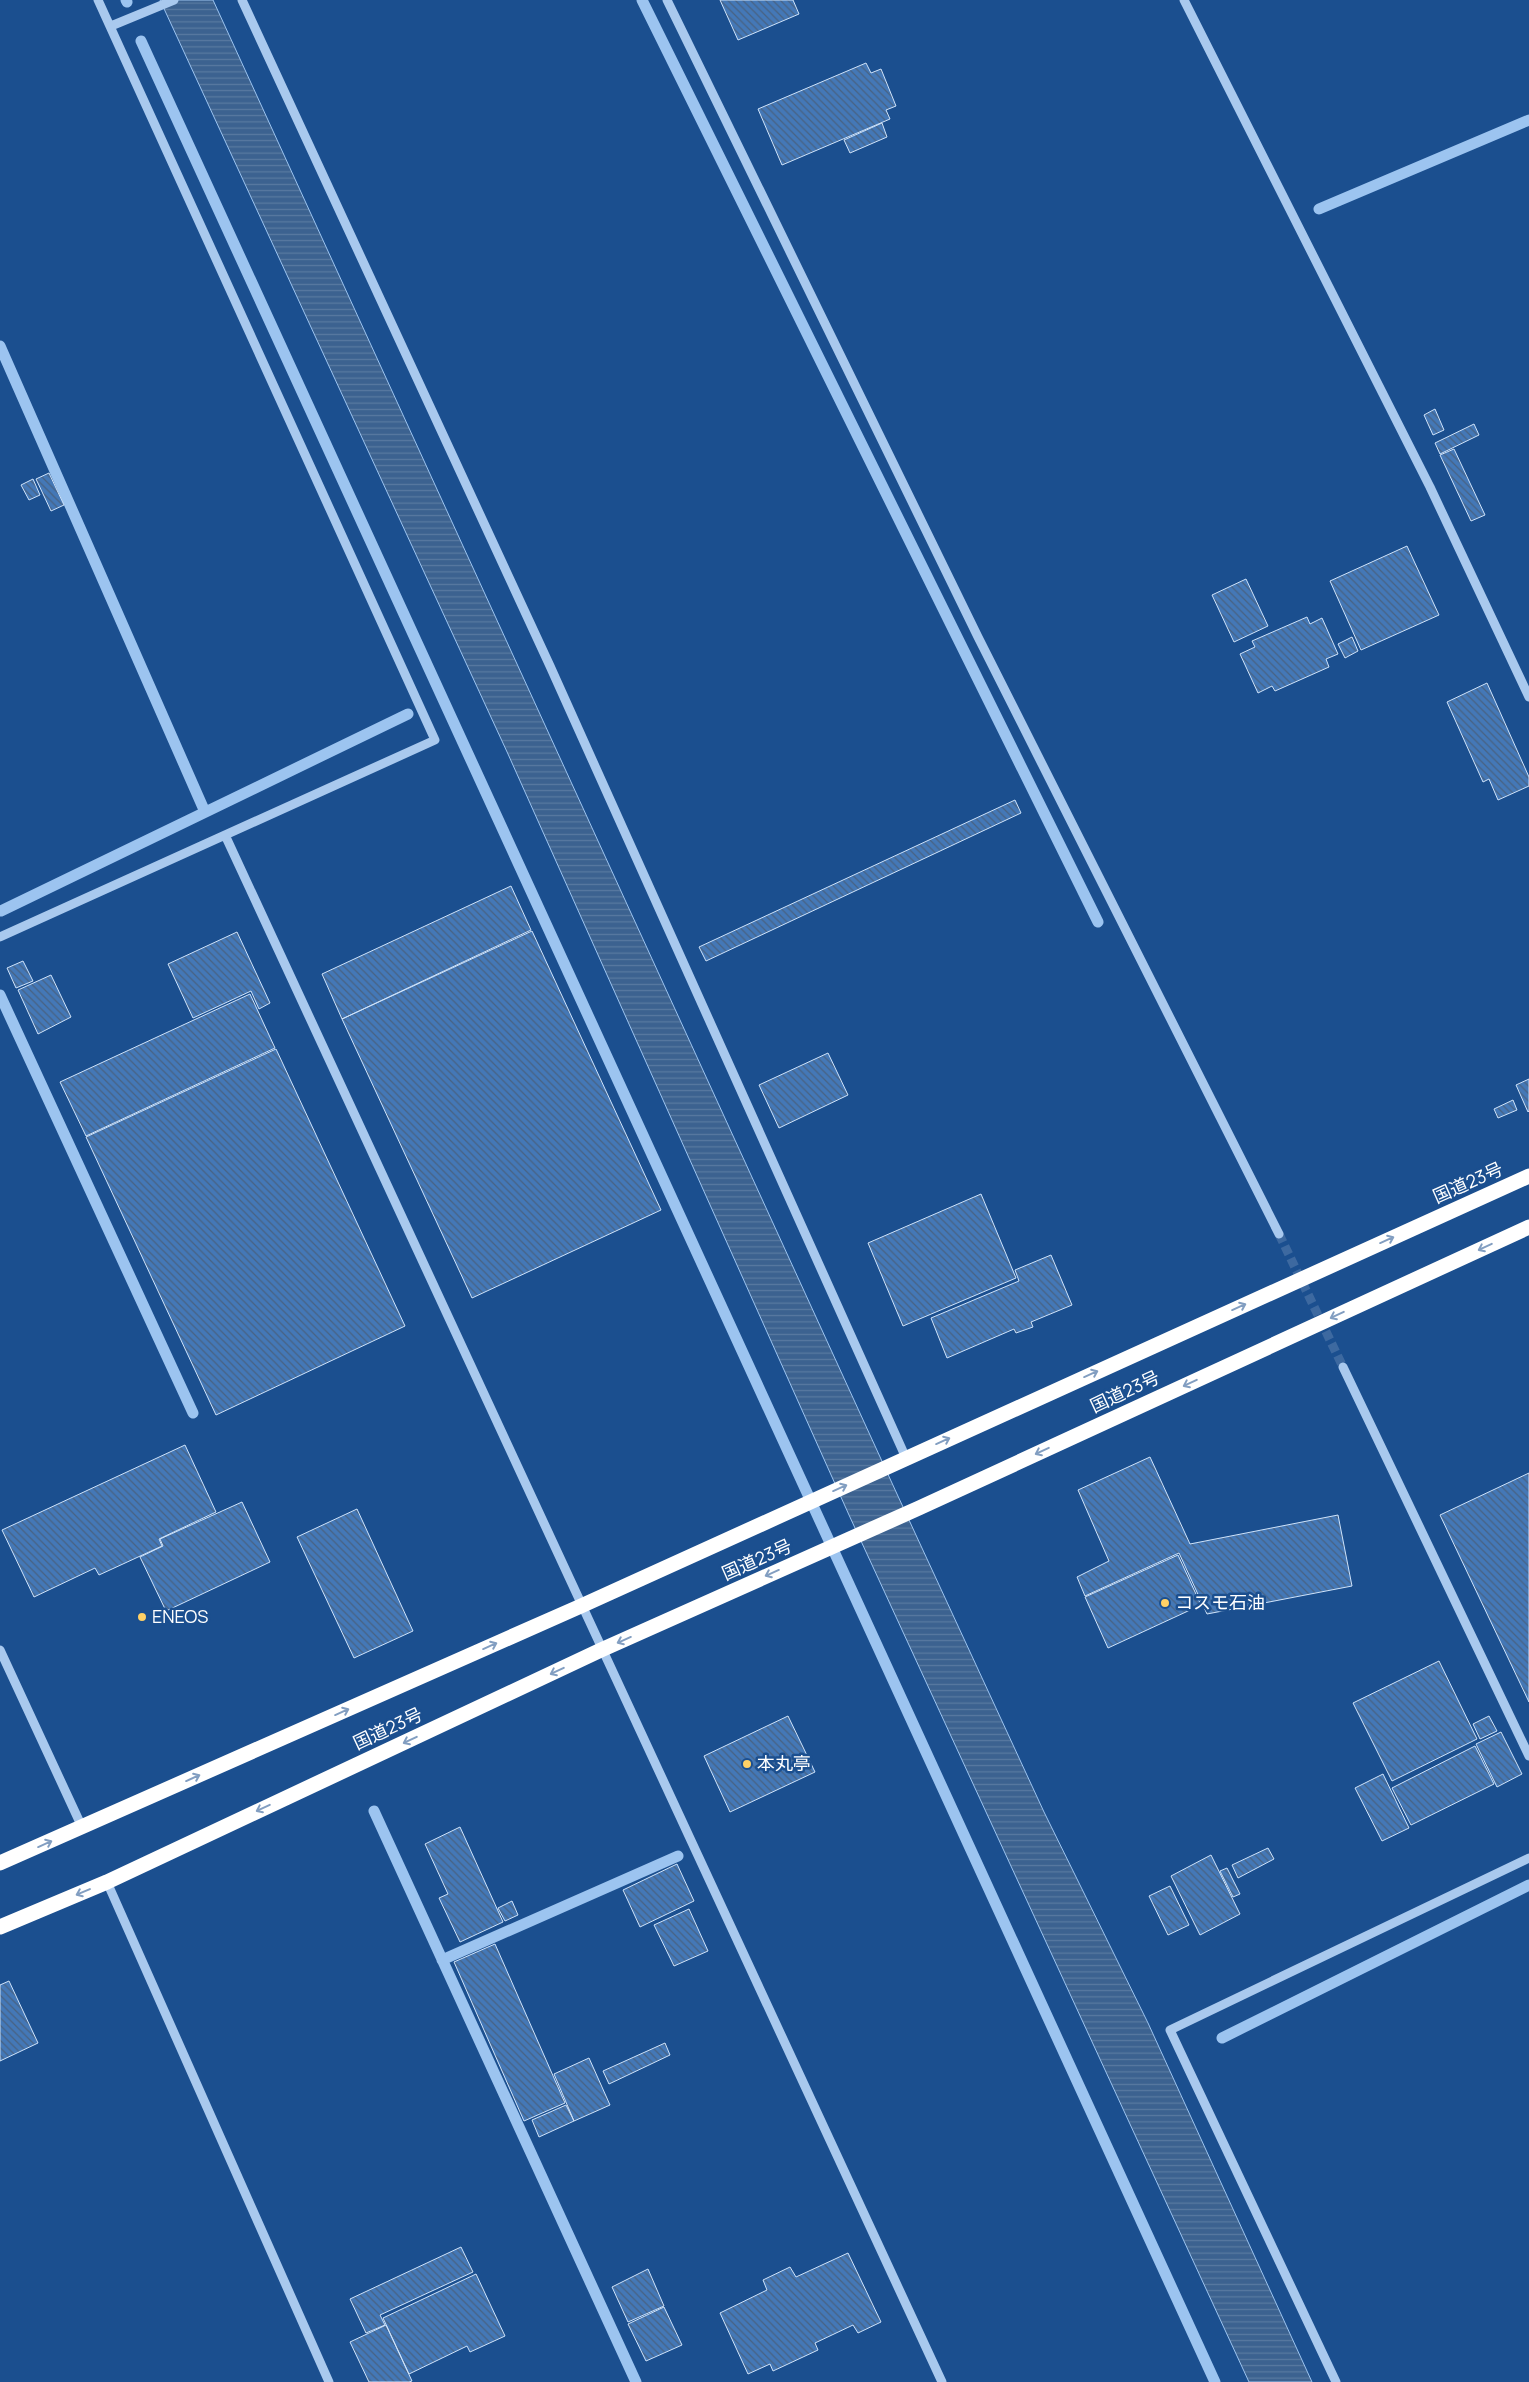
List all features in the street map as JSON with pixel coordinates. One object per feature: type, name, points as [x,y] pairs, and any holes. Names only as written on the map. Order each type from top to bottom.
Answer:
[{"type":"highway","name":"国道23号","points":[[0,1863],[581,1606],[1529,1176]]},
{"type":"highway","name":"国道23号","points":[[0,1928],[107,1882],[601,1650],[919,1508],[1529,1227]]},
{"type":"street","points":[[0,937],[435,740],[98,0]]},
{"type":"street","points":[[111,26],[174,0]]},
{"type":"street","points":[[242,0],[550,666],[902,1460]]},
{"type":"street","points":[[667,0],[978,637],[1279,1234]]},
{"type":"street","points":[[1184,0],[1430,487],[1529,697]]},
{"type":"street","points":[[224,835],[942,2382]]},
{"type":"street","points":[[1343,1367],[1529,1756]]},
{"type":"street","points":[[0,1650],[82,1827]]},
{"type":"street","points":[[1336,2382],[1170,2030],[1529,1858]]},
{"type":"street","points":[[107,1882],[329,2382]]},
{"type":"water","points":[[160,0],[213,0],[897,1494],[1044,1812],[1148,2023],[1312,2382],[1249,2382],[849,1515],[508,754]]},
{"type":"building","points":[[720,0],[793,0],[799,14],[738,40]]},
{"type":"building","points":[[866,63],[871,73],[881,69],[896,106],[886,110],[890,119],[782,165],[758,109]]},
{"type":"building","points":[[882,123],[887,137],[850,153],[844,140]]},
{"type":"building","points":[[1435,409],[1444,430],[1433,435],[1424,415]]},
{"type":"building","points":[[1474,424],[1479,435],[1440,454],[1435,443]]},
{"type":"building","points":[[1454,449],[1485,515],[1471,521],[1440,455]]},
{"type":"building","points":[[49,473],[64,505],[51,511],[36,479]]},
{"type":"building","points":[[33,479],[40,495],[29,500],[21,485]]},
{"type":"building","points":[[1407,546],[1439,615],[1361,650],[1330,581]]},
{"type":"building","points":[[1246,579],[1268,626],[1234,642],[1212,595]]},
{"type":"building","points":[[1307,617],[1310,624],[1322,618],[1338,654],[1326,659],[1329,667],[1275,691],[1272,686],[1258,693],[1240,654],[1255,647],[1252,641]]},
{"type":"building","points":[[1352,637],[1358,651],[1345,658],[1338,644]]},
{"type":"building","points":[[1487,683],[1529,777],[1529,786],[1498,800],[1489,779],[1483,782],[1447,702]]},
{"type":"building","points":[[1015,800],[1021,813],[706,961],[699,947]]},
{"type":"building","points":[[511,886],[531,930],[342,1019],[322,974]]},
{"type":"building","points":[[532,931],[661,1210],[472,1298],[342,1019]]},
{"type":"building","points":[[237,932],[270,1003],[259,1009],[251,991],[193,1018],[168,964]]},
{"type":"building","points":[[23,961],[33,981],[16,988],[7,968]]},
{"type":"building","points":[[51,975],[71,1017],[38,1034],[18,990]]},
{"type":"building","points":[[250,994],[275,1048],[86,1136],[60,1082]]},
{"type":"building","points":[[276,1049],[405,1326],[216,1415],[86,1137]]},
{"type":"building","points":[[828,1053],[848,1095],[779,1128],[759,1085]]},
{"type":"building","points":[[1529,1079],[1529,1111],[1528,1112],[1516,1085]]},
{"type":"building","points":[[1513,1100],[1517,1110],[1498,1118],[1494,1109]]},
{"type":"building","points":[[981,1194],[1016,1278],[903,1326],[868,1243]]},
{"type":"building","points":[[1051,1255],[1072,1305],[1031,1322],[1033,1327],[1016,1333],[1014,1329],[947,1358],[931,1318],[1019,1281],[1015,1270]]},
{"type":"building","points":[[185,1445],[216,1512],[159,1539],[162,1546],[99,1575],[95,1568],[34,1597],[2,1530]]},
{"type":"building","points":[[1150,1457],[1190,1544],[1338,1515],[1352,1586],[1207,1614],[1179,1553],[1085,1596],[1077,1577],[1109,1561],[1078,1490]]},
{"type":"building","points":[[1529,1473],[1529,1702],[1440,1515]]},
{"type":"building","points":[[242,1502],[270,1562],[166,1611],[140,1557],[163,1546],[160,1539]]},
{"type":"building","points":[[357,1509],[413,1631],[354,1658],[297,1537]]},
{"type":"building","points":[[1178,1555],[1201,1605],[1108,1648],[1085,1597]]},
{"type":"building","points":[[1439,1661],[1477,1739],[1392,1781],[1353,1703]]},
{"type":"building","points":[[788,1716],[815,1772],[730,1812],[704,1756]]},
{"type":"building","points":[[1489,1716],[1497,1731],[1480,1739],[1473,1724]]},
{"type":"building","points":[[1501,1732],[1522,1774],[1497,1787],[1476,1744]]},
{"type":"building","points":[[1475,1746],[1494,1784],[1411,1825],[1392,1788]]},
{"type":"building","points":[[1383,1774],[1409,1828],[1382,1841],[1355,1788]]},
{"type":"building","points":[[460,1827],[503,1922],[460,1942],[439,1898],[448,1894],[425,1844]]},
{"type":"building","points":[[1268,1848],[1274,1859],[1238,1878],[1232,1865]]},
{"type":"building","points":[[1211,1855],[1240,1914],[1200,1935],[1171,1876]]},
{"type":"building","points":[[677,1864],[694,1901],[640,1927],[623,1890]]},
{"type":"building","points":[[1227,1868],[1240,1894],[1233,1897],[1220,1871]]},
{"type":"building","points":[[1170,1886],[1189,1925],[1168,1935],[1149,1896]]},
{"type":"building","points":[[512,1901],[518,1915],[505,1921],[498,1908]]},
{"type":"building","points":[[689,1909],[708,1951],[674,1966],[654,1925]]},
{"type":"building","points":[[495,1944],[565,2103],[524,2121],[454,1962]]},
{"type":"building","points":[[9,1981],[38,2043],[0,2061],[0,1985]]},
{"type":"building","points":[[665,2043],[670,2055],[609,2084],[603,2071]]},
{"type":"building","points":[[589,2058],[610,2105],[574,2121],[554,2074]]},
{"type":"building","points":[[566,2105],[574,2121],[539,2137],[532,2120]]},
{"type":"building","points":[[461,2247],[473,2272],[380,2315],[385,2325],[366,2333],[350,2299]]},
{"type":"building","points":[[848,2253],[881,2322],[858,2333],[853,2325],[815,2343],[818,2350],[773,2371],[770,2364],[748,2374],[720,2313],[767,2290],[763,2280],[790,2267],[796,2277]]},
{"type":"building","points":[[648,2269],[664,2306],[628,2322],[612,2287]]},
{"type":"building","points":[[476,2274],[505,2336],[470,2352],[467,2346],[409,2374],[383,2318]]},
{"type":"building","points":[[664,2307],[682,2345],[646,2361],[628,2324]]},
{"type":"building","points":[[386,2325],[412,2381],[369,2382],[350,2342]]},
{"type":"waterway","points":[[642,0],[1098,922]]},
{"type":"waterway","points":[[141,41],[1215,2382]]},
{"type":"waterway","points":[[1319,209],[1529,120]]},
{"type":"waterway","points":[[0,346],[205,812]]},
{"type":"waterway","points":[[1,911],[408,714]]},
{"type":"waterway","points":[[0,995],[193,1413]]},
{"type":"waterway","points":[[374,1811],[636,2382]]},
{"type":"waterway","points":[[442,1960],[678,1856]]},
{"type":"waterway","points":[[1222,2038],[1529,1885]]},
{"type":"tunnel","points":[[1279,1234],[1343,1367]]},
{"type":"place","name":"コスモ石油","points":[[1165,1603]]},
{"type":"place","name":"ENEOS","points":[[142,1617]]},
{"type":"place","name":"本丸亭","points":[[747,1764]]}]
